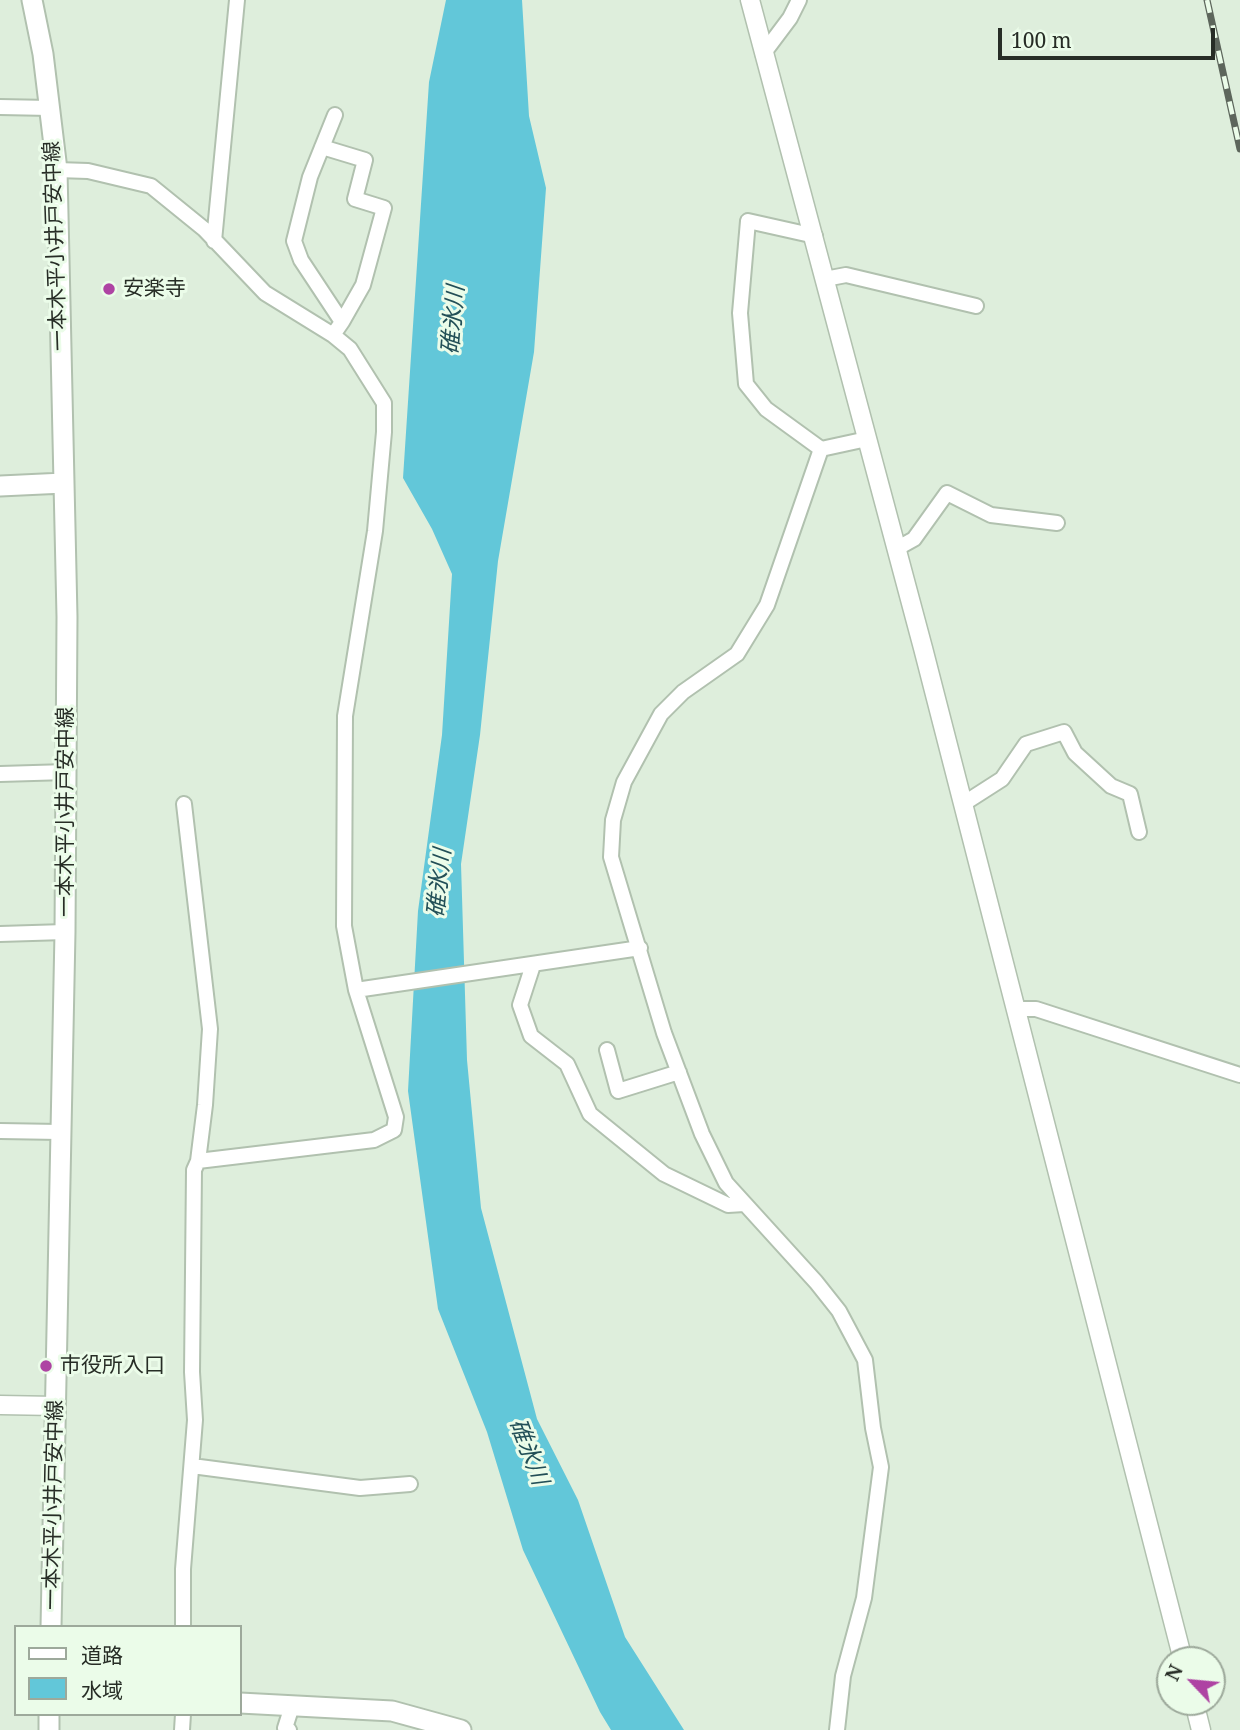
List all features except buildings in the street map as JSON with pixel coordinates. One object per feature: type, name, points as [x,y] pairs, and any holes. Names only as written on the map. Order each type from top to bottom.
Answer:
[{"type":"main road","name":"一本木平小井戸安中線","points":[[32,0],[50,107],[57,170],[64,483],[67,772],[51,1625]]},
{"type":"main road","points":[[0,486],[64,483]]},
{"type":"main road","points":[[242,1703],[392,1711],[431,1719],[461,1730]]},
{"type":"street","points":[[214,241],[237,0]]},
{"type":"street","points":[[750,0],[815,236],[1179,1646]]},
{"type":"street","points":[[763,54],[790,18],[799,0]]},
{"type":"street","points":[[0,107],[50,107]]},
{"type":"street","points":[[335,115],[310,177],[294,241],[301,260],[342,322]]},
{"type":"street","points":[[322,147],[365,160],[355,199],[384,208],[363,285],[333,335]]},
{"type":"street","points":[[57,170],[88,171],[151,186],[204,229],[265,293],[351,349],[384,403],[375,531],[345,716],[344,926],[396,1116],[394,1130],[374,1140],[198,1161]]},
{"type":"street","points":[[815,236],[748,221],[740,313],[746,384],[766,409],[821,449],[867,439]]},
{"type":"street","points":[[825,279],[846,275],[976,306]]},
{"type":"street","points":[[821,449],[767,605],[737,654],[683,692],[661,714],[624,782],[613,820],[611,857],[679,1072],[720,1171],[744,1204],[839,1311],[865,1360],[873,1428],[881,1467],[864,1598],[843,1676],[838,1730]]},
{"type":"street","points":[[896,549],[914,539],[947,493],[991,515],[1057,523]]},
{"type":"street","points":[[963,804],[1002,779],[1026,744],[1063,732],[1075,752],[1111,786],[1130,794],[1139,832]]},
{"type":"street","points":[[0,774],[67,772]]},
{"type":"street","points":[[183,1625],[183,1569],[195,1420],[192,1372],[194,1170],[198,1161],[210,1029],[184,804]]},
{"type":"street","points":[[0,934],[65,932]]},
{"type":"street","points":[[361,989],[640,948]]},
{"type":"street","points":[[528,966],[520,1005],[531,1036],[567,1064],[590,1114],[664,1174],[728,1205],[744,1204]]},
{"type":"street","points":[[1015,1009],[1036,1009],[1240,1075]]},
{"type":"street","points":[[607,1049],[618,1091],[679,1072]]},
{"type":"street","points":[[0,1131],[60,1132]]},
{"type":"street","points":[[0,1405],[56,1406]]},
{"type":"street","points":[[192,1466],[360,1488],[410,1484]]},
{"type":"street","points":[[289,1730],[285,1728],[292,1706]]},
{"type":"water","name":"碓氷川","points":[[446,0],[522,0],[529,116],[546,188],[534,352],[498,561],[480,735],[461,864],[467,1060],[481,1208],[537,1419],[578,1500],[625,1637],[684,1730],[611,1730],[523,1550],[487,1432],[438,1309],[408,1091],[418,911],[442,735],[452,574],[432,529],[403,478],[429,82]]},
{"type":"railway","points":[[1207,0],[1240,149]]},
{"type":"place","name":"安楽寺","points":[[109,289]]},
{"type":"place","name":"市役所入口","points":[[46,1366]]}]
